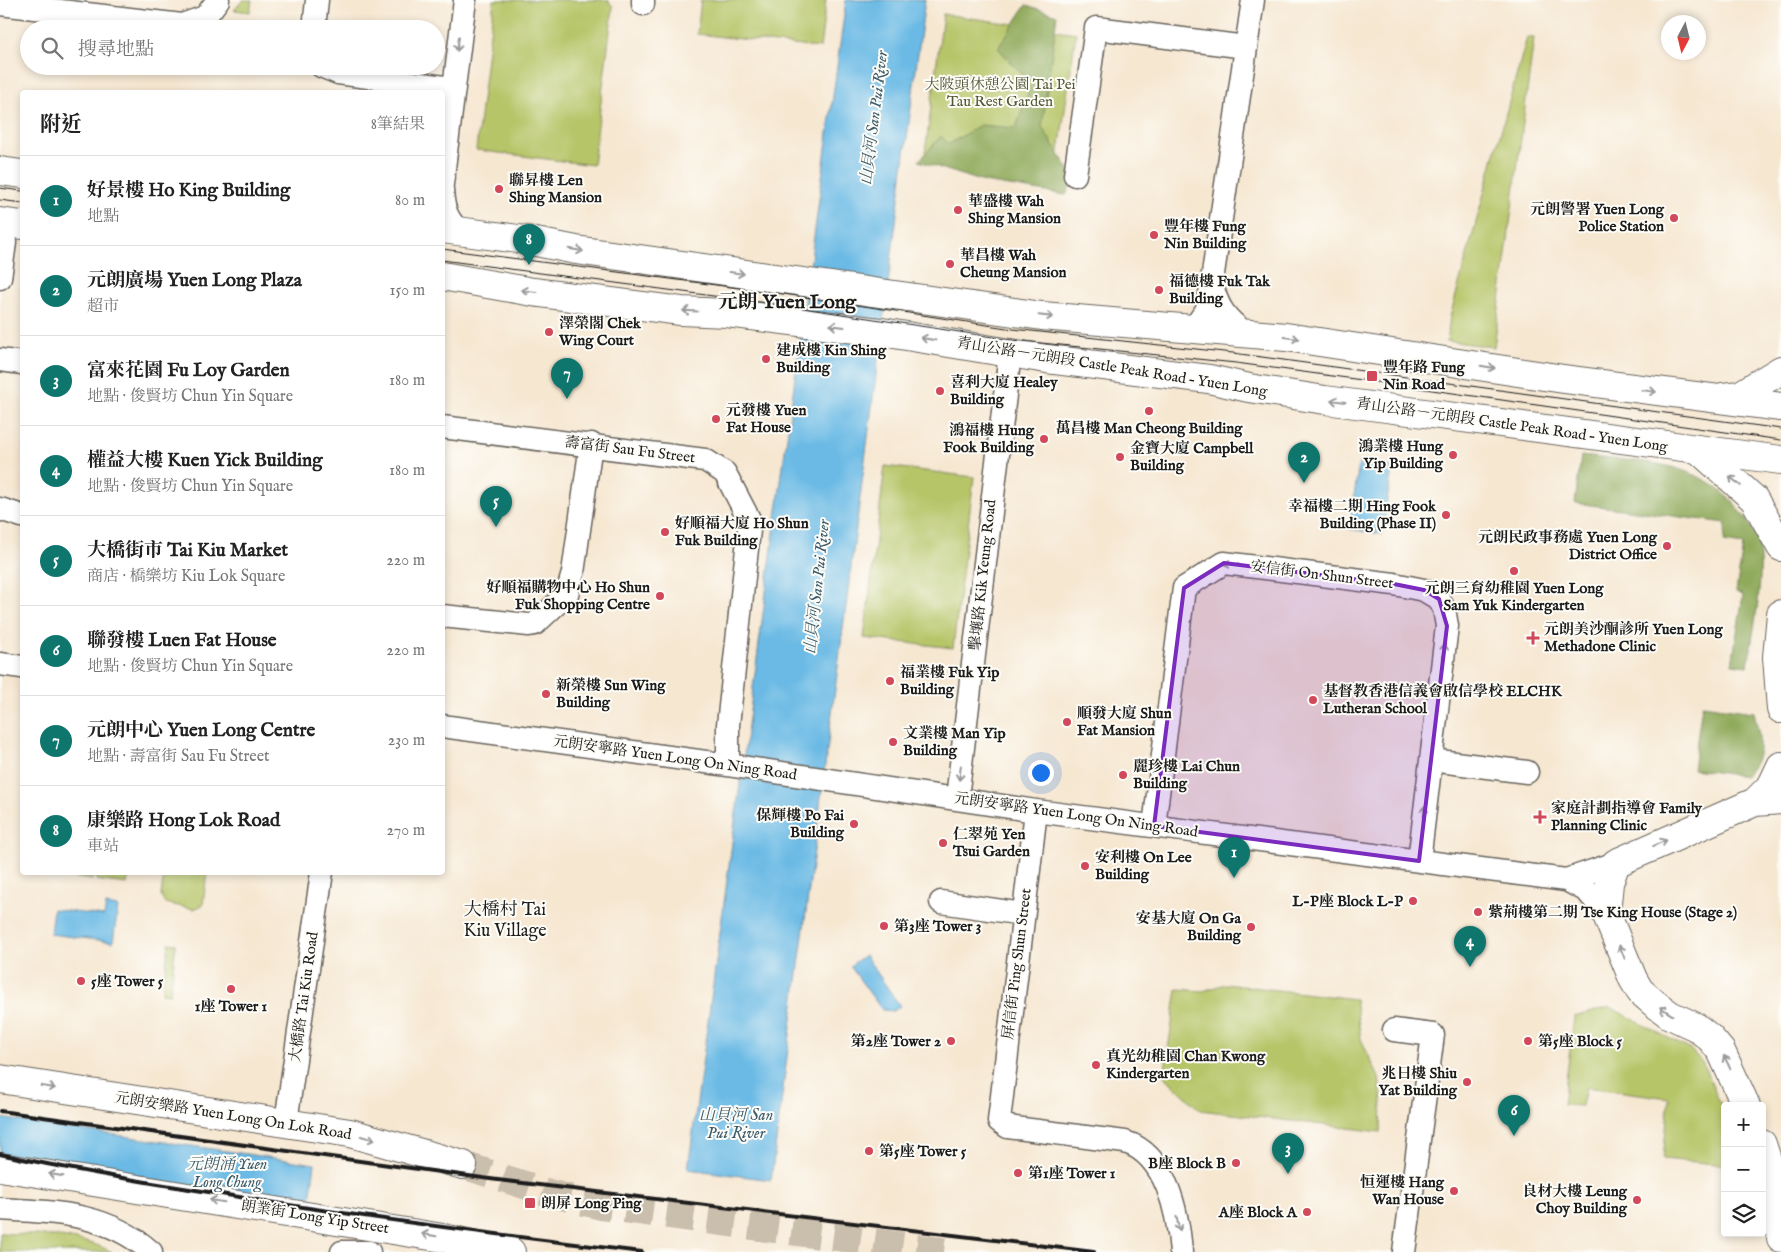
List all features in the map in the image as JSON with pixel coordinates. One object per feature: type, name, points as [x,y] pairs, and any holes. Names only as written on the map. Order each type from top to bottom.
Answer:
[{"type":"main road","points":[[0,171],[20,174]]},
{"type":"main road","points":[[451,230],[526,240],[576,250],[1042,316],[1244,332],[1340,344],[1564,380],[1781,407]]},
{"type":"main road","name":"青山公路－元朗段 Castle Peak Road – Yuen Long","points":[[445,277],[519,290],[642,306],[791,320],[883,332],[1010,353],[1209,379],[1249,388],[1325,400],[1781,460]]},
{"type":"main road","points":[[1709,399],[1740,395],[1781,370]]},
{"type":"main road","points":[[1698,450],[1754,498],[1781,547]]},
{"type":"main road","points":[[1781,614],[1777,657],[1781,709]]},
{"type":"main road","points":[[1768,801],[1772,785],[1781,766]]},
{"type":"main road","name":"元朗安寧路 Yuen Long On Ning Road","points":[[1616,863],[1768,801]]},
{"type":"main road","points":[[1616,863],[1609,883],[1606,913],[1640,990],[1670,1015],[1696,1027],[1710,1038],[1721,1051],[1744,1102]]},
{"type":"main road","name":"元朗安樂路 Yuen Long On Lok Road","points":[[0,1079],[139,1102],[286,1122],[350,1133],[464,1165]]},
{"type":"main road","points":[[1763,1147],[1772,1175],[1777,1240]]},
{"type":"main road","name":"朗業街 Long Yip Street","points":[[0,1167],[443,1238],[511,1252]]},
{"type":"street","points":[[196,20],[205,17],[218,0]]},
{"type":"street","points":[[315,20],[317,0]]},
{"type":"street","points":[[445,155],[464,0]]},
{"type":"street","points":[[1193,329],[1206,311],[1212,281],[1253,0]]},
{"type":"street","points":[[1,2],[143,20]]},
{"type":"street","points":[[1075,175],[1096,28],[1246,48]]},
{"type":"street","points":[[353,75],[452,88]]},
{"type":"street","points":[[445,211],[451,230]]},
{"type":"street","points":[[0,278],[4,244],[9,223]]},
{"type":"street","points":[[1212,281],[1221,310],[1230,322],[1244,332]]},
{"type":"street","name":"擊壤路 Kik Yeung Road","points":[[957,798],[1010,353]]},
{"type":"street","points":[[0,360],[20,363]]},
{"type":"street","name":"壽富街 Sau Fu Street","points":[[445,427],[590,444],[704,460],[725,473],[750,522],[728,725],[730,765]]},
{"type":"street","points":[[445,616],[530,625],[536,624],[567,594],[573,574],[590,444]]},
{"type":"street","points":[[0,509],[20,515]]},
{"type":"street","name":"安信街 On Shun Street","points":[[1154,826],[1184,588],[1224,563],[1394,584],[1424,590],[1440,599],[1447,626],[1419,861]]},
{"type":"street","points":[[0,664],[20,667]]},
{"type":"street","name":"元朗安寧路 Yuen Long On Ning Road","points":[[445,726],[730,765],[1036,811],[1566,880],[1616,863]]},
{"type":"street","points":[[1431,760],[1527,772]]},
{"type":"street","name":"屏信街 Ping Shun Street","points":[[1036,811],[998,1116],[999,1121],[1008,1127],[1137,1145],[1147,1154],[1172,1196],[1181,1252]]},
{"type":"street","name":"大橋路 Tai Kiu Road","points":[[286,1122],[322,875]]},
{"type":"street","points":[[1566,880],[1587,891],[1606,913]]},
{"type":"street","points":[[941,902],[1023,914]]},
{"type":"street","points":[[1394,1030],[1432,1036],[1404,1252]]},
{"type":"street","points":[[0,1209],[93,1219],[121,1230],[151,1252]]},
{"type":"street","points":[[342,1252],[369,1252]]},
{"type":"highlighted area","points":[[1224,563],[1394,584],[1424,590],[1439,599],[1447,626],[1419,861],[1154,826],[1184,588]]},
{"type":"green space","points":[[243,0],[252,0],[250,12],[234,10]]},
{"type":"green space","points":[[494,0],[608,0],[613,7],[593,165],[476,150]]},
{"type":"green space","points":[[701,0],[826,0],[820,48],[697,34]]},
{"type":"green space","points":[[1026,5],[1057,15],[1042,127],[1074,178],[1066,195],[984,182],[919,161],[941,136],[949,144],[980,125],[1016,128],[1031,84],[998,48]]},
{"type":"green space","name":"大陂頭休憩公園 Tai Pei Tau Rest Garden","points":[[943,14],[1076,33],[1056,172],[925,153]]},
{"type":"green space","points":[[1527,37],[1534,38],[1494,347],[1447,341],[1450,317]]},
{"type":"green space","points":[[1581,456],[1647,462],[1688,472],[1707,481],[1724,494],[1740,511],[1757,539],[1760,562],[1757,607],[1748,666],[1732,664],[1743,595],[1736,592],[1743,545],[1724,542],[1726,523],[1575,503]]},
{"type":"green space","points":[[885,466],[974,477],[953,648],[864,638]]},
{"type":"green space","points":[[1702,705],[1754,712],[1759,738],[1758,754],[1756,762],[1745,776],[1693,769]]},
{"type":"green space","points":[[60,875],[93,875],[92,880]]},
{"type":"green space","points":[[97,875],[129,875],[127,884],[96,880]]},
{"type":"green space","points":[[164,875],[207,875],[203,905],[194,909],[164,903],[161,895]]},
{"type":"green space","points":[[169,943],[176,944],[170,994],[162,993]]},
{"type":"green space","points":[[1225,984],[1355,999],[1361,1039],[1379,1078],[1382,1099],[1381,1132],[1200,1110],[1164,1076],[1177,989],[1203,991]]},
{"type":"green space","points":[[1610,1007],[1691,1050],[1702,1062],[1721,1105],[1721,1165],[1663,1159],[1669,1098],[1586,1087],[1582,1106],[1563,1105],[1574,1017]]},
{"type":"green space","points":[[0,1233],[72,1239],[100,1246],[112,1252],[0,1252]]},
{"type":"water","name":"山貝河 San Pui River","points":[[846,0],[925,0],[771,1180],[688,1169]]},
{"type":"water","points":[[1359,463],[1392,468],[1382,534],[1349,529]]},
{"type":"water","points":[[106,905],[118,907],[113,942],[50,934],[53,909],[104,916]]},
{"type":"water","points":[[865,955],[900,1006],[893,1011],[882,1010],[850,966]]},
{"type":"water","name":"元朗涌 Yuen Long Chung","points":[[0,1118],[315,1164],[309,1207],[0,1154]]},
{"type":"tunnel","points":[[463,1165],[549,1193],[601,1206],[948,1252]]},
{"type":"tram line","points":[[0,188],[20,191]]},
{"type":"tram line","points":[[0,200],[20,203]]},
{"type":"tram line","points":[[445,249],[792,295],[1013,329],[1233,353],[1781,429]]},
{"type":"tram line","points":[[445,260],[789,306],[1012,340],[1236,363],[1781,440]]},
{"type":"railway","points":[[0,1111],[490,1179],[1094,1252]]},
{"type":"railway","points":[[0,1154],[161,1185],[322,1210],[642,1252]]},
{"type":"place","name":"聯昇樓 Len Shing Mansion","points":[[499,189]]},
{"type":"place","name":"華盛樓 Wah Shing Mansion","points":[[958,210]]},
{"type":"place","name":"元朗警署 Yuen Long Police Station","points":[[1674,218]]},
{"type":"place","name":"豐年樓 Fung Nin Building","points":[[1154,235]]},
{"type":"place","name":"華昌樓 Wah Cheung Mansion","points":[[950,264]]},
{"type":"place","name":"康樂路 Hong Lok Road","points":[[529,265]]},
{"type":"place","name":"福德樓 Fuk Tak Building","points":[[1159,290]]},
{"type":"place","name":"澤榮閣 Chek Wing Court","points":[[549,332]]},
{"type":"place","name":"建成樓 Kin Shing Building","points":[[766,359]]},
{"type":"place","name":"豐年路 Fung Nin Road","points":[[1372,376]]},
{"type":"place","name":"喜利大廈 Healey Building","points":[[940,391]]},
{"type":"place","name":"元朗中心 Yuen Long Centre","points":[[567,399]]},
{"type":"place","name":"萬昌樓 Man Cheong Building","points":[[1149,411]]},
{"type":"place","name":"元發樓 Yuen Fat House","points":[[716,419]]},
{"type":"place","name":"鴻福樓 Hung Fook Building","points":[[1044,439]]},
{"type":"place","name":"鴻業樓 Hung Yip Building","points":[[1453,455]]},
{"type":"place","name":"金寶大廈 Campbell Building","points":[[1120,457]]},
{"type":"place","name":"元朗廣場 Yuen Long Plaza","points":[[1304,483]]},
{"type":"place","name":"幸福樓二期 Hing Fook Building (Phase II)","points":[[1446,515]]},
{"type":"place","name":"大橋街市 Tai Kiu Market","points":[[496,527]]},
{"type":"place","name":"好順福大廈 Ho Shun Fuk Building","points":[[665,532]]},
{"type":"place","name":"元朗民政事務處 Yuen Long District Office","points":[[1667,546]]},
{"type":"place","name":"元朗三育幼稚園 Yuen Long Sam Yuk Kindergarten","points":[[1514,571]]},
{"type":"place","name":"好順福購物中心 Ho Shun Fuk Shopping Centre","points":[[660,596]]},
{"type":"place","name":"元朗美沙酮診所 Yuen Long Methadone Clinic","points":[[1533,638]]},
{"type":"place","name":"福業樓 Fuk Yip Building","points":[[890,681]]},
{"type":"place","name":"新榮樓 Sun Wing Building","points":[[546,694]]},
{"type":"place","name":"基督教香港信義會啟信學校 ELCHK Lutheran School","points":[[1313,700]]},
{"type":"place","name":"順發大廈 Shun Fat Mansion","points":[[1067,722]]},
{"type":"place","name":"文業樓 Man Yip Building","points":[[893,742]]},
{"type":"place","name":"麗珍樓 Lai Chun Building","points":[[1123,775]]},
{"type":"place","name":"家庭計劃指導會 Family Planning Clinic","points":[[1540,817]]},
{"type":"place","name":"保輝樓 Po Fai Building","points":[[854,824]]},
{"type":"place","name":"仁翠苑 Yen Tsui Garden","points":[[943,843]]},
{"type":"place","name":"安利樓 On Lee Building","points":[[1085,866]]},
{"type":"place","name":"好景樓 Ho King Building","points":[[1234,878]]},
{"type":"place","name":"L-P座 Block L-P","points":[[1413,901]]},
{"type":"place","name":"紫荊樓第二期 Tse King House (Stage 2)","points":[[1478,912]]},
{"type":"place","name":"第3座 Tower 3","points":[[884,926]]},
{"type":"place","name":"安基大廈 On Ga Building","points":[[1251,927]]},
{"type":"place","name":"權益大樓 Kuen Yick Building","points":[[1470,967]]},
{"type":"place","name":"5座 Tower 5","points":[[81,981]]},
{"type":"place","name":"1座 Tower 1","points":[[231,989]]},
{"type":"place","name":"第2座 Tower 2","points":[[951,1041]]},
{"type":"place","name":"第5座 Block 5","points":[[1528,1041]]},
{"type":"place","name":"真光幼稚園 Chan Kwong Kindergarten","points":[[1096,1065]]},
{"type":"place","name":"兆日樓 Shiu Yat Building","points":[[1467,1082]]},
{"type":"place","name":"聯發樓 Luen Fat House","points":[[1514,1136]]},
{"type":"place","name":"第5座 Tower 5","points":[[869,1151]]},
{"type":"place","name":"B座 Block B","points":[[1236,1163]]},
{"type":"place","name":"第1座 Tower 1","points":[[1018,1173]]},
{"type":"place","name":"富來花園 Fu Loy Garden","points":[[1288,1174]]},
{"type":"place","name":"恒運樓 Hang Wan House","points":[[1454,1191]]},
{"type":"place","name":"良材大樓 Leung Choy Building","points":[[1637,1200]]},
{"type":"place","name":"朗屏 Long Ping","points":[[530,1203]]},
{"type":"place","name":"A座 Block A","points":[[1307,1212]]},
{"type":"district","name":"元朗 Yuen Long","points":[[787,302]]},
{"type":"district","name":"大橋村 Tai Kiu Village","points":[[505,920]]}]
